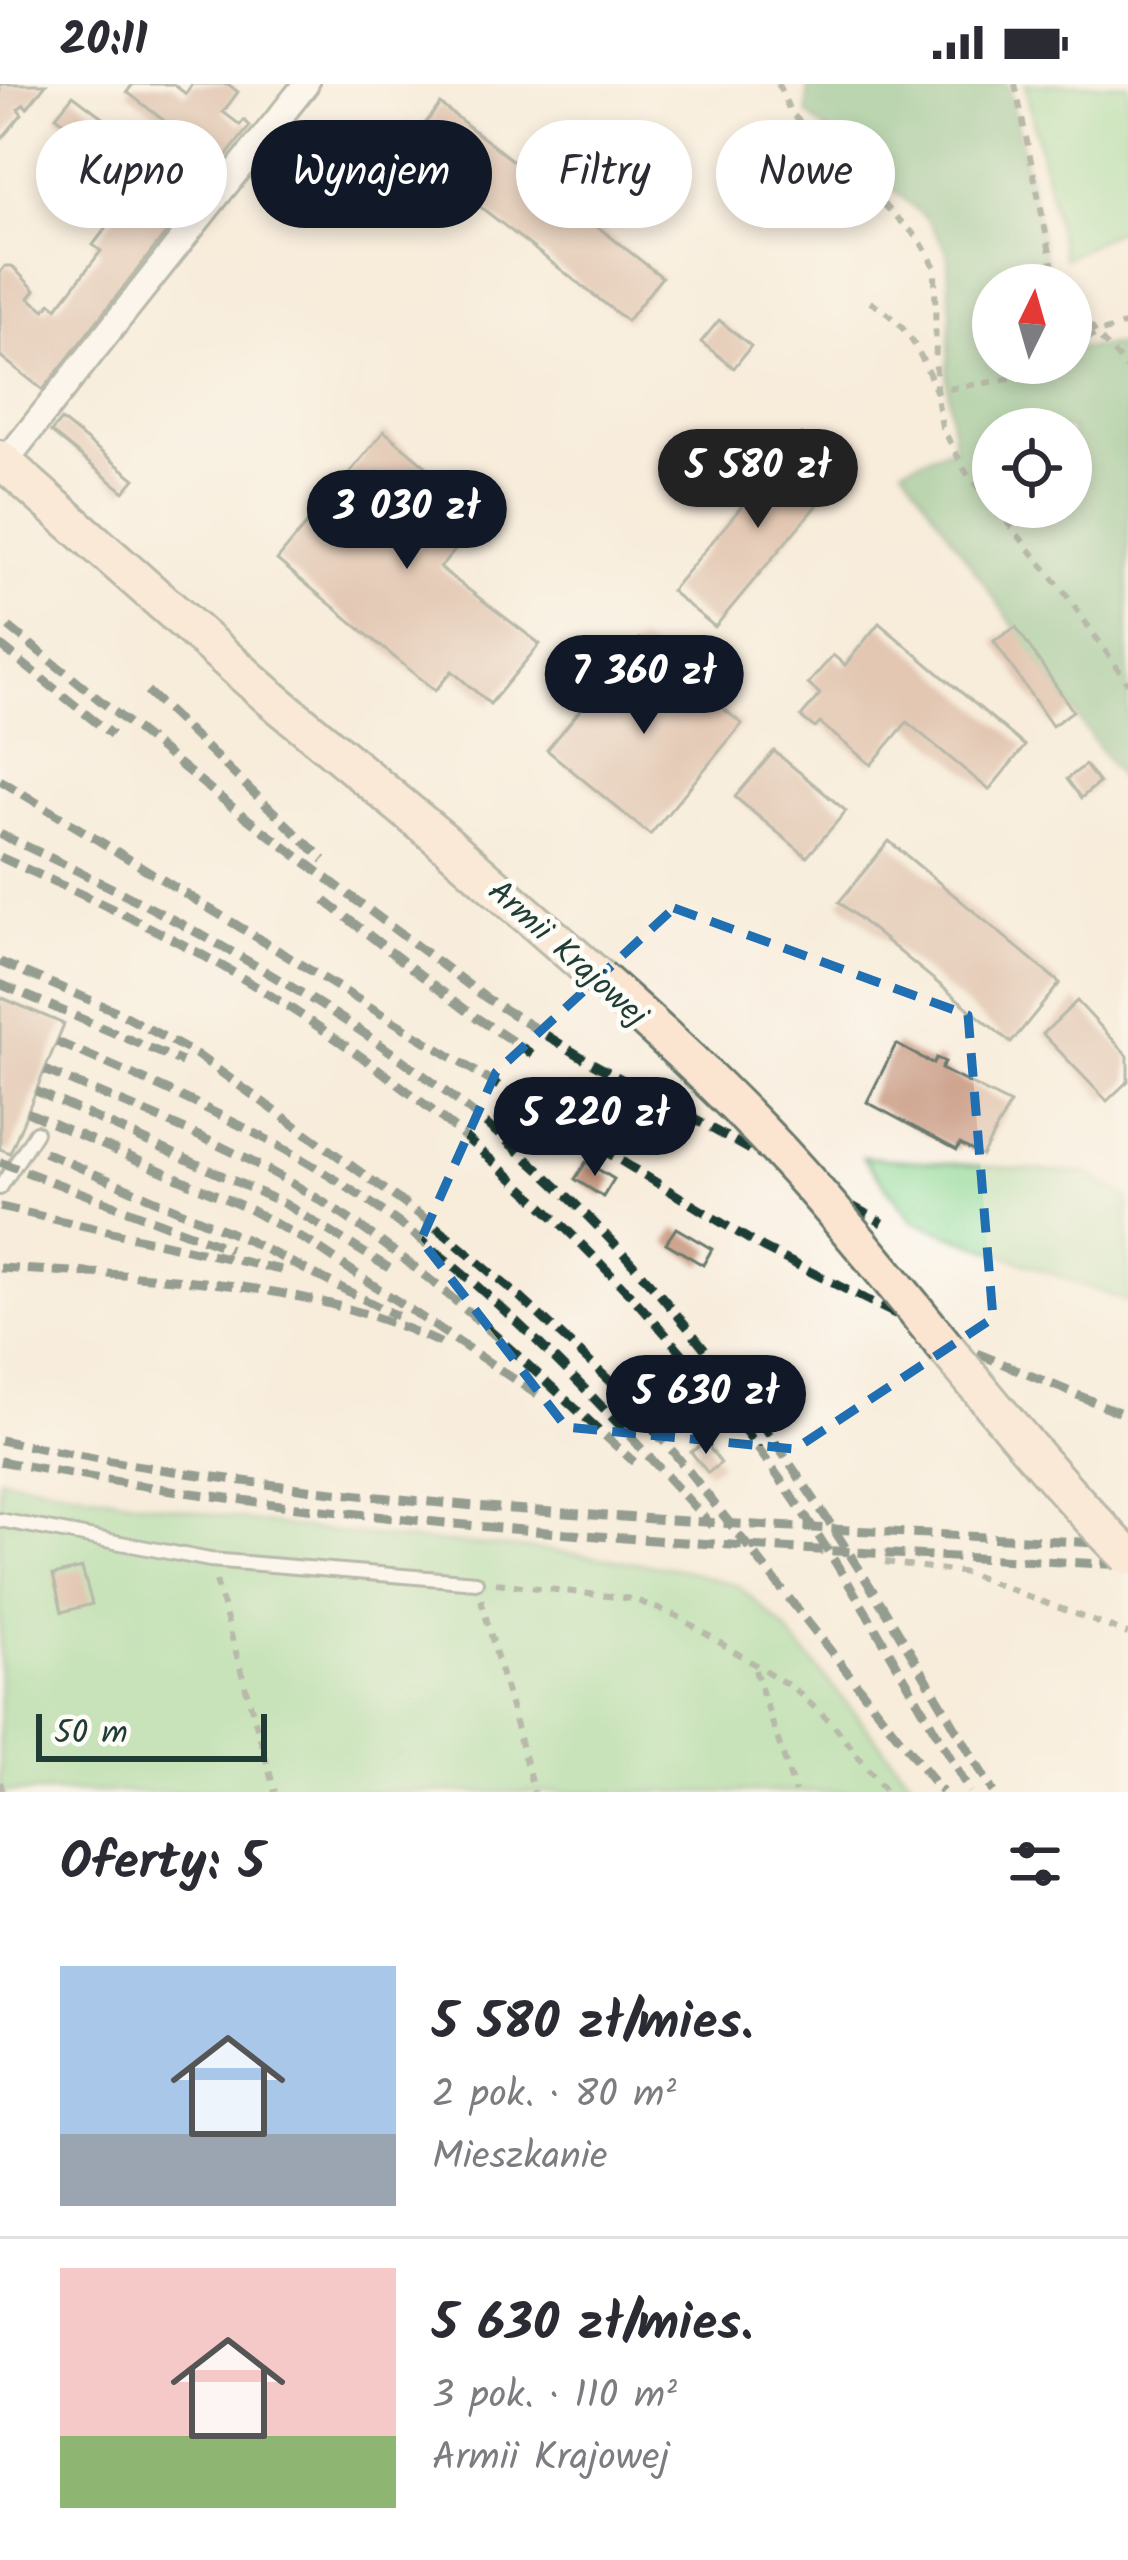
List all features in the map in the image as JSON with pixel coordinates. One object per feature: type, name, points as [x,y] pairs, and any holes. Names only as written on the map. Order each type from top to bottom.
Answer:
[{"type":"main road","name":"Armii Krajowej","points":[[2,461],[677,1048],[831,1208],[1027,1449],[1128,1556]]},
{"type":"street","points":[[2,461],[306,84]]},
{"type":"lane","points":[[0,1188],[36,1132]]},
{"type":"lane","points":[[0,1520],[210,1560],[476,1582]]},
{"type":"path","points":[[778,84],[791,113],[919,239],[935,267],[936,391],[942,428],[972,479]]},
{"type":"path","points":[[1015,84],[1051,264]]},
{"type":"path","points":[[870,302],[894,316],[914,338],[936,391]]},
{"type":"path","points":[[1092,336],[1128,323]]},
{"type":"path","points":[[1092,328],[1128,369]]},
{"type":"path","points":[[936,391],[979,384]]},
{"type":"path","points":[[1012,528],[1128,683]]},
{"type":"path","points":[[210,1560],[274,1792]]},
{"type":"path","points":[[885,1562],[967,1573],[1128,1634]]},
{"type":"path","points":[[534,1792],[476,1582],[633,1598],[677,1616],[793,1688],[834,1725],[886,1792]]},
{"type":"path","points":[[754,1667],[795,1792]]},
{"type":"path","points":[[0,1782],[3,1792]]},
{"type":"highlighted area","points":[[674,908],[968,1015],[993,1318],[795,1449],[566,1427],[421,1240],[496,1072]]},
{"type":"green space","points":[[808,84],[1008,84],[1047,264],[972,264],[972,384],[1092,384],[1092,347],[1123,344],[1128,349],[1128,790],[903,467],[954,446],[947,381],[951,313],[947,251],[927,219],[895,191],[895,120],[814,120],[807,114]]},
{"type":"green space","points":[[1025,84],[1128,84],[1128,224],[1064,259]]},
{"type":"green space","points":[[863,1157],[1088,1174],[1128,1198],[1128,1302],[913,1221]]},
{"type":"green space","points":[[0,1478],[269,1524],[545,1550],[680,1569],[739,1586],[784,1628],[920,1792],[0,1792]]},
{"type":"building","points":[[0,84],[46,84],[27,108],[24,104],[18,109],[22,114],[3,137],[0,132]]},
{"type":"building","points":[[133,84],[173,84],[186,94],[192,84],[228,84],[238,92],[223,112],[240,125],[244,120],[250,126],[227,155],[227,120],[163,120],[127,92]]},
{"type":"building","points":[[73,95],[106,120],[61,120],[56,116]]},
{"type":"building","points":[[440,104],[461,120],[428,120]]},
{"type":"building","points":[[492,145],[516,163],[516,228],[599,228],[662,277],[627,321],[492,216]]},
{"type":"building","points":[[106,228],[170,228],[43,390],[0,356],[0,273],[12,266],[35,290],[29,298],[45,310],[51,303],[57,308],[101,251],[93,245]]},
{"type":"building","points":[[719,320],[751,346],[734,368],[701,342]]},
{"type":"building","points":[[61,420],[135,479],[124,492],[51,432]]},
{"type":"building","points":[[384,431],[484,515],[440,568],[540,644],[490,704],[452,671],[435,691],[277,560]]},
{"type":"building","points":[[802,434],[845,471],[715,627],[671,591]]},
{"type":"building","points":[[879,623],[1025,746],[989,790],[907,722],[871,765],[820,723],[815,728],[801,717],[820,694],[808,684],[833,655],[845,665]]},
{"type":"building","points":[[1016,627],[1073,711],[1052,726],[994,641]]},
{"type":"building","points":[[639,639],[742,724],[650,835],[547,750]]},
{"type":"building","points":[[774,751],[846,811],[807,857],[735,797]]},
{"type":"building","points":[[1085,765],[1099,783],[1081,798],[1067,779]]},
{"type":"building","points":[[889,841],[1060,983],[1011,1043],[839,902]]},
{"type":"building","points":[[0,997],[64,1024],[10,1153],[0,1149]]},
{"type":"building","points":[[1077,1001],[1128,1056],[1128,1081],[1107,1101],[1043,1034]]},
{"type":"building","points":[[896,1044],[933,1064],[936,1058],[945,1062],[941,1069],[1010,1104],[982,1156],[960,1144],[957,1150],[867,1102]]},
{"type":"building","points":[[586,1162],[614,1179],[603,1197],[575,1179]]},
{"type":"building","points":[[676,1228],[712,1249],[703,1265],[666,1243]]},
{"type":"building","points":[[705,1442],[721,1463],[708,1473],[691,1452]]},
{"type":"building","points":[[82,1568],[92,1604],[62,1612],[53,1575]]},
{"type":"railway","points":[[9,627],[236,810],[486,998],[585,1059],[883,1223]]},
{"type":"railway","points":[[0,645],[112,735]]},
{"type":"railway","points":[[147,691],[324,860]]},
{"type":"railway","points":[[0,780],[763,1248],[955,1344],[1128,1416]]},
{"type":"railway","points":[[0,834],[163,914],[321,1005],[469,1110],[539,1169],[662,1297],[767,1431],[861,1572],[993,1792]]},
{"type":"railway","points":[[0,857],[172,939],[302,1016],[445,1121],[576,1239],[695,1369],[781,1480],[866,1612],[970,1792]]},
{"type":"railway","points":[[325,901],[471,1014],[532,1054]]},
{"type":"railway","points":[[0,962],[116,1011],[197,1055],[430,1222],[520,1297],[610,1381],[675,1454],[942,1792]]},
{"type":"railway","points":[[0,984],[182,1062]]},
{"type":"railway","points":[[57,1042],[234,1123],[390,1216],[536,1340],[712,1526]]},
{"type":"railway","points":[[45,1070],[224,1148],[326,1204],[447,1294],[634,1462]]},
{"type":"railway","points":[[36,1091],[285,1204],[389,1268]]},
{"type":"railway","points":[[27,1112],[249,1209],[312,1244],[539,1396]]},
{"type":"railway","points":[[44,1152],[245,1239],[397,1316]]},
{"type":"railway","points":[[0,1162],[230,1249]]},
{"type":"railway","points":[[0,1207],[281,1270]]},
{"type":"railway","points":[[0,1268],[169,1279],[281,1293],[390,1322],[442,1344]]},
{"type":"railway","points":[[0,1440],[139,1466],[420,1501],[1128,1545]]},
{"type":"railway","points":[[0,1461],[280,1505],[421,1521],[845,1552],[1128,1565]]}]
